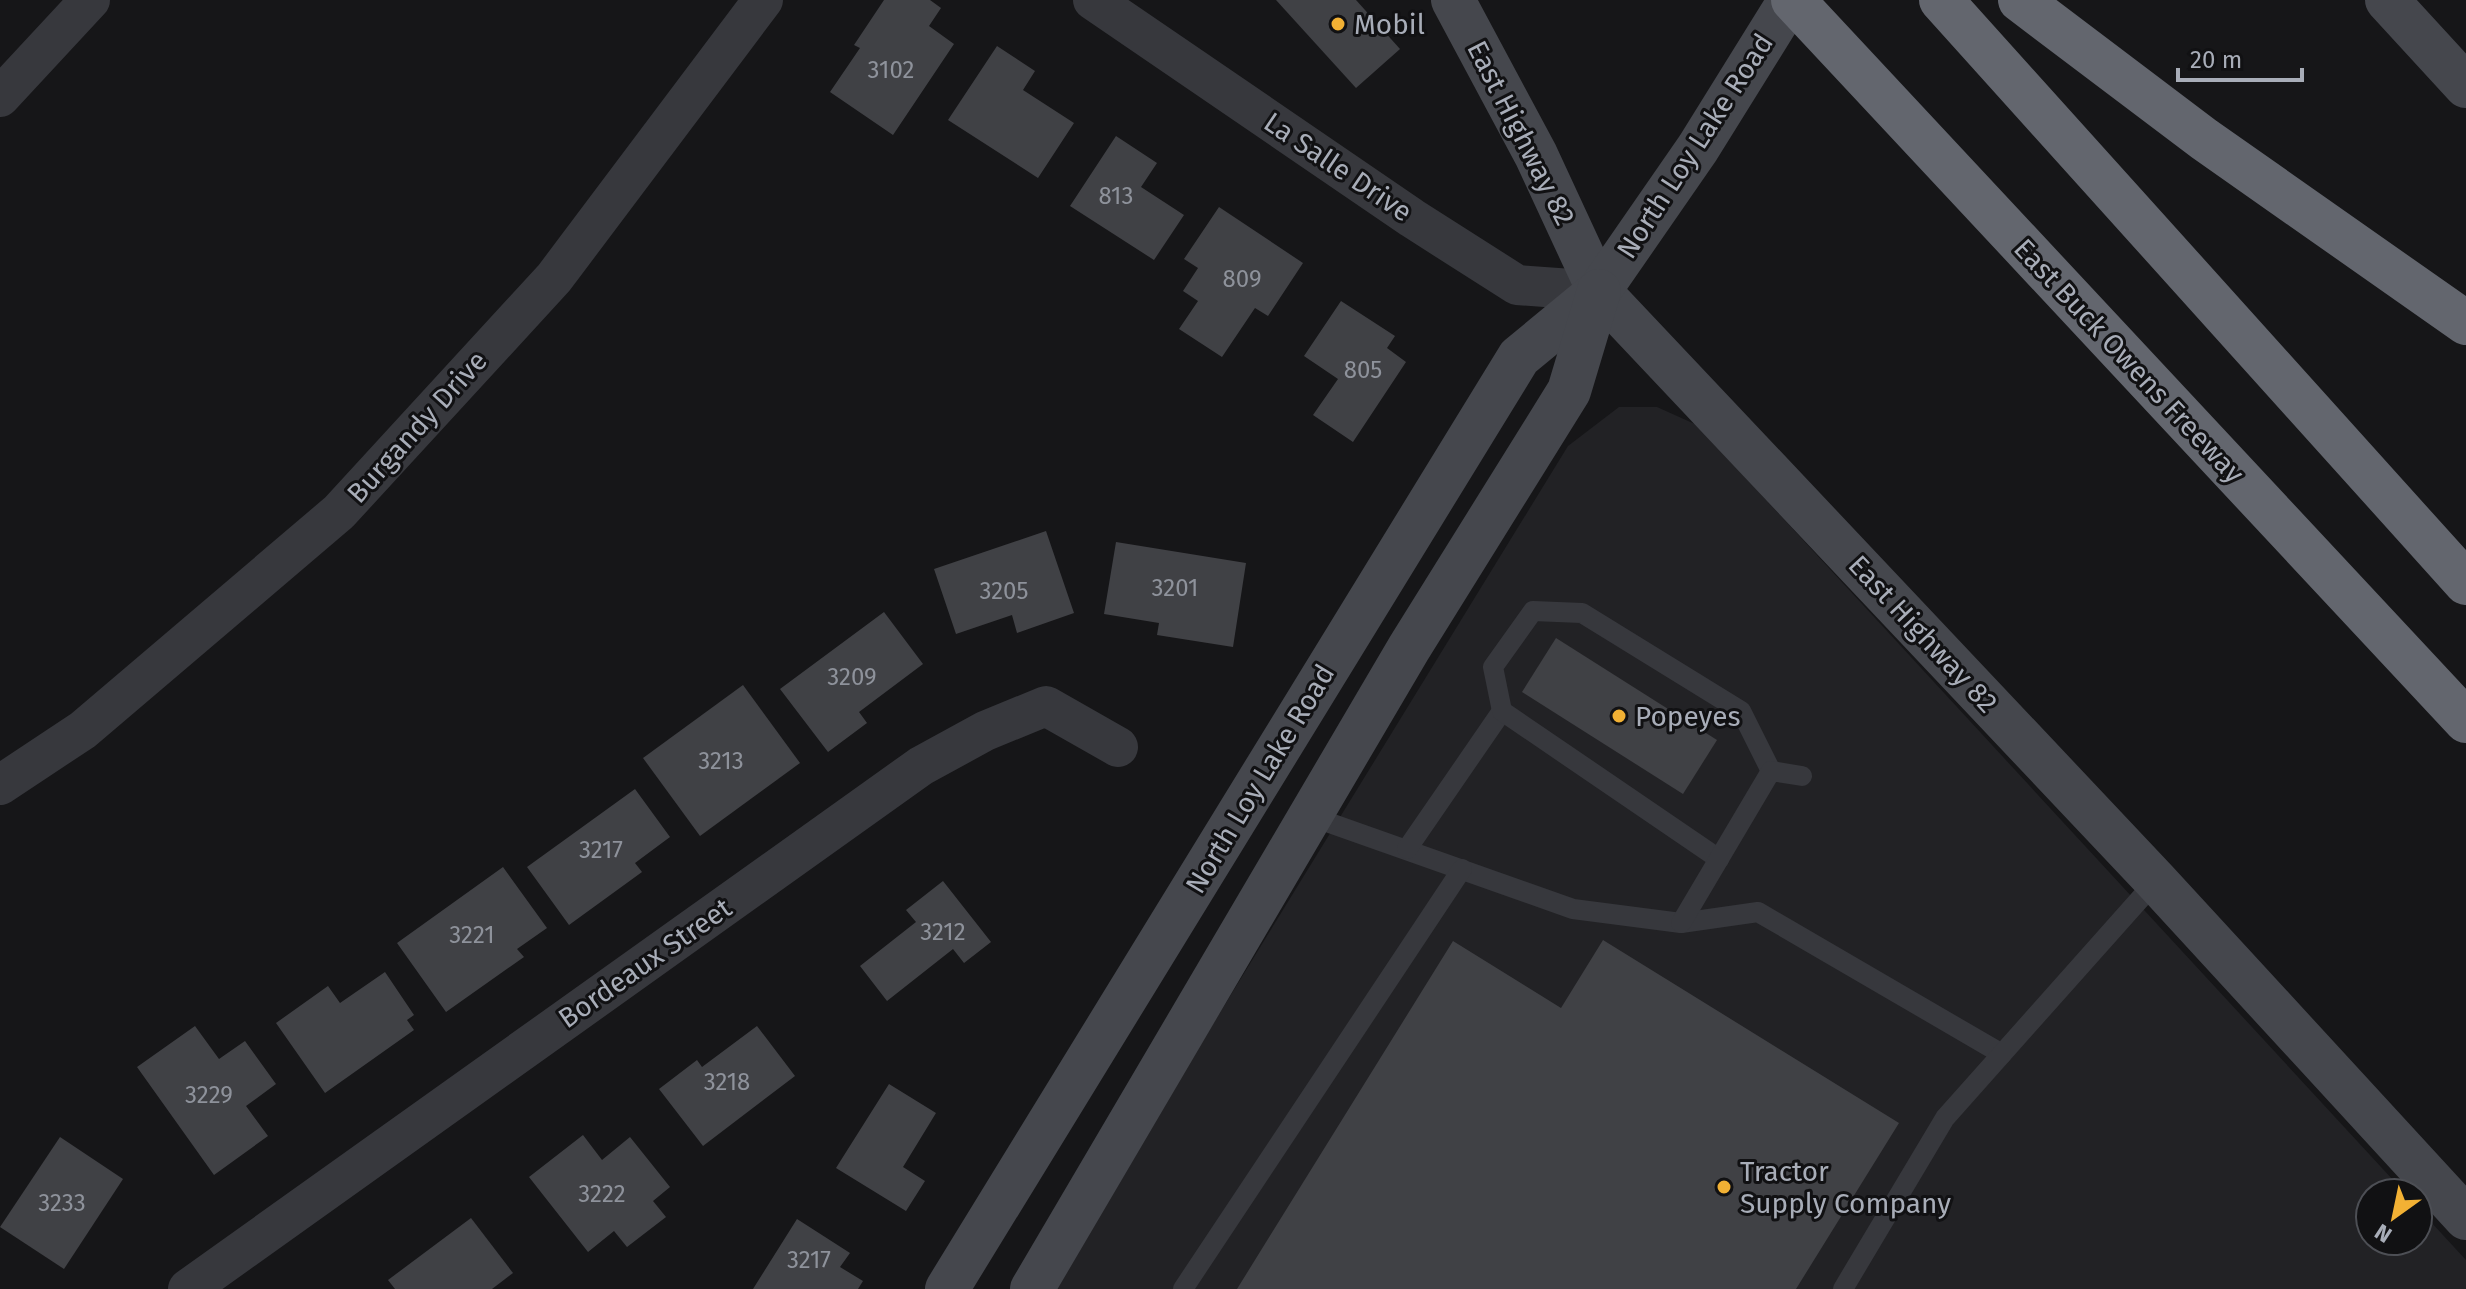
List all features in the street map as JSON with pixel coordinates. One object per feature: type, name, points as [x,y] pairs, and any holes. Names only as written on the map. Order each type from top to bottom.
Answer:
[{"type":"highway","name":"East Buck Owens Freeway","points":[[1792,0],[2466,721]]},
{"type":"highway","points":[[1941,0],[2466,583]]},
{"type":"highway","points":[[2020,0],[2204,139],[2466,323]]},
{"type":"main road","name":"East Highway 82","points":[[1453,0],[1536,155],[1599,291],[2156,881],[2466,1218]]},
{"type":"main road","name":"North Loy Lake Road","points":[[947,1289],[1519,357],[1599,291],[1698,148],[1792,0]]},
{"type":"main road","points":[[2387,0],[2466,86]]},
{"type":"main road","name":"North Loy Lake Road","points":[[1032,1289],[1409,648],[1569,391],[1599,291]]},
{"type":"street","points":[[0,97],[90,0]]},
{"type":"street","name":"Burgandy Drive","points":[[0,785],[83,730],[339,512],[554,278],[763,0]]},
{"type":"street","name":"La Salle Drive","points":[[1093,0],[1412,218],[1517,285],[1599,291]]},
{"type":"street","name":"Bordeaux Street","points":[[188,1289],[921,766],[985,731],[1046,706],[1118,747]]},
{"type":"lane","points":[[1719,859],[1502,711],[1493,667],[1533,611],[1582,613],[1741,711],[1771,771]]},
{"type":"lane","points":[[1407,849],[1502,711]]},
{"type":"lane","points":[[1771,771],[1802,776]]},
{"type":"lane","points":[[1681,923],[1771,771]]},
{"type":"lane","points":[[1310,816],[1573,909],[1681,923],[1758,912],[2002,1054]]},
{"type":"lane","points":[[1183,1289],[1462,869]]},
{"type":"lane","points":[[1843,1289],[1945,1118],[2156,881]]},
{"type":"shaded area","points":[[1619,407],[1657,407],[1697,425],[2390,1177],[2354,1177],[2354,1257],[2434,1257],[2434,1225],[2466,1260],[2466,1289],[1056,1289],[1138,1146],[1568,446]]},
{"type":"building","points":[[884,0],[930,0],[941,8],[929,26],[954,44],[893,135],[830,92],[860,48],[854,45]]},
{"type":"building","name":"Mobil","points":[[1276,0],[1356,0],[1400,49],[1356,88]]},
{"type":"building","points":[[997,46],[1035,71],[1023,90],[1074,123],[1038,178],[948,120]]},
{"type":"building","points":[[1116,136],[1157,163],[1141,187],[1184,215],[1154,260],[1070,206]]},
{"type":"building","points":[[1219,207],[1303,263],[1268,316],[1255,308],[1222,357],[1179,329],[1198,301],[1183,291],[1198,268],[1184,259]]},
{"type":"building","points":[[1341,301],[1395,336],[1387,348],[1406,362],[1353,442],[1313,415],[1338,379],[1304,356]]},
{"type":"building","points":[[1046,531],[1074,613],[1017,633],[1012,615],[956,634],[934,569]]},
{"type":"building","points":[[1116,542],[1246,563],[1233,647],[1157,635],[1159,623],[1104,614]]},
{"type":"building","points":[[884,612],[923,664],[859,712],[867,723],[828,752],[780,689]]},
{"type":"building","name":"Popeyes","points":[[1556,638],[1717,740],[1683,794],[1522,692]]},
{"type":"building","points":[[743,685],[800,763],[700,836],[643,758]]},
{"type":"building","points":[[635,789],[670,837],[635,863],[642,872],[569,925],[527,867]]},
{"type":"building","points":[[503,867],[547,928],[517,949],[524,957],[446,1012],[397,943]]},
{"type":"building","points":[[943,881],[991,942],[964,963],[953,949],[887,1001],[860,966],[916,922],[906,910]]},
{"type":"building","points":[[1603,940],[1899,1123],[1796,1289],[1237,1289],[1453,941],[1561,1008]]},
{"type":"building","points":[[385,972],[414,1015],[407,1020],[414,1030],[325,1093],[276,1023],[328,986],[340,1003]]},
{"type":"building","points":[[195,1026],[219,1059],[245,1041],[276,1084],[246,1106],[268,1136],[214,1175],[137,1067]]},
{"type":"building","points":[[757,1026],[795,1076],[703,1146],[659,1089],[697,1060],[702,1067]]},
{"type":"building","points":[[889,1084],[936,1113],[903,1167],[925,1181],[906,1211],[836,1168]]},
{"type":"building","points":[[583,1135],[602,1160],[630,1137],[670,1187],[653,1201],[666,1217],[627,1247],[614,1231],[588,1252],[529,1177]]},
{"type":"building","points":[[60,1137],[123,1179],[64,1269],[0,1227]]},
{"type":"building","points":[[471,1218],[513,1273],[492,1289],[395,1289],[388,1280]]},
{"type":"building","points":[[797,1219],[850,1253],[840,1267],[863,1281],[858,1289],[753,1289]]},
{"type":"place","name":"Mobil","points":[[1338,24]]},
{"type":"place","name":"Popeyes","points":[[1619,716]]},
{"type":"place","name":"Tractor Supply Company","points":[[1724,1187]]}]
